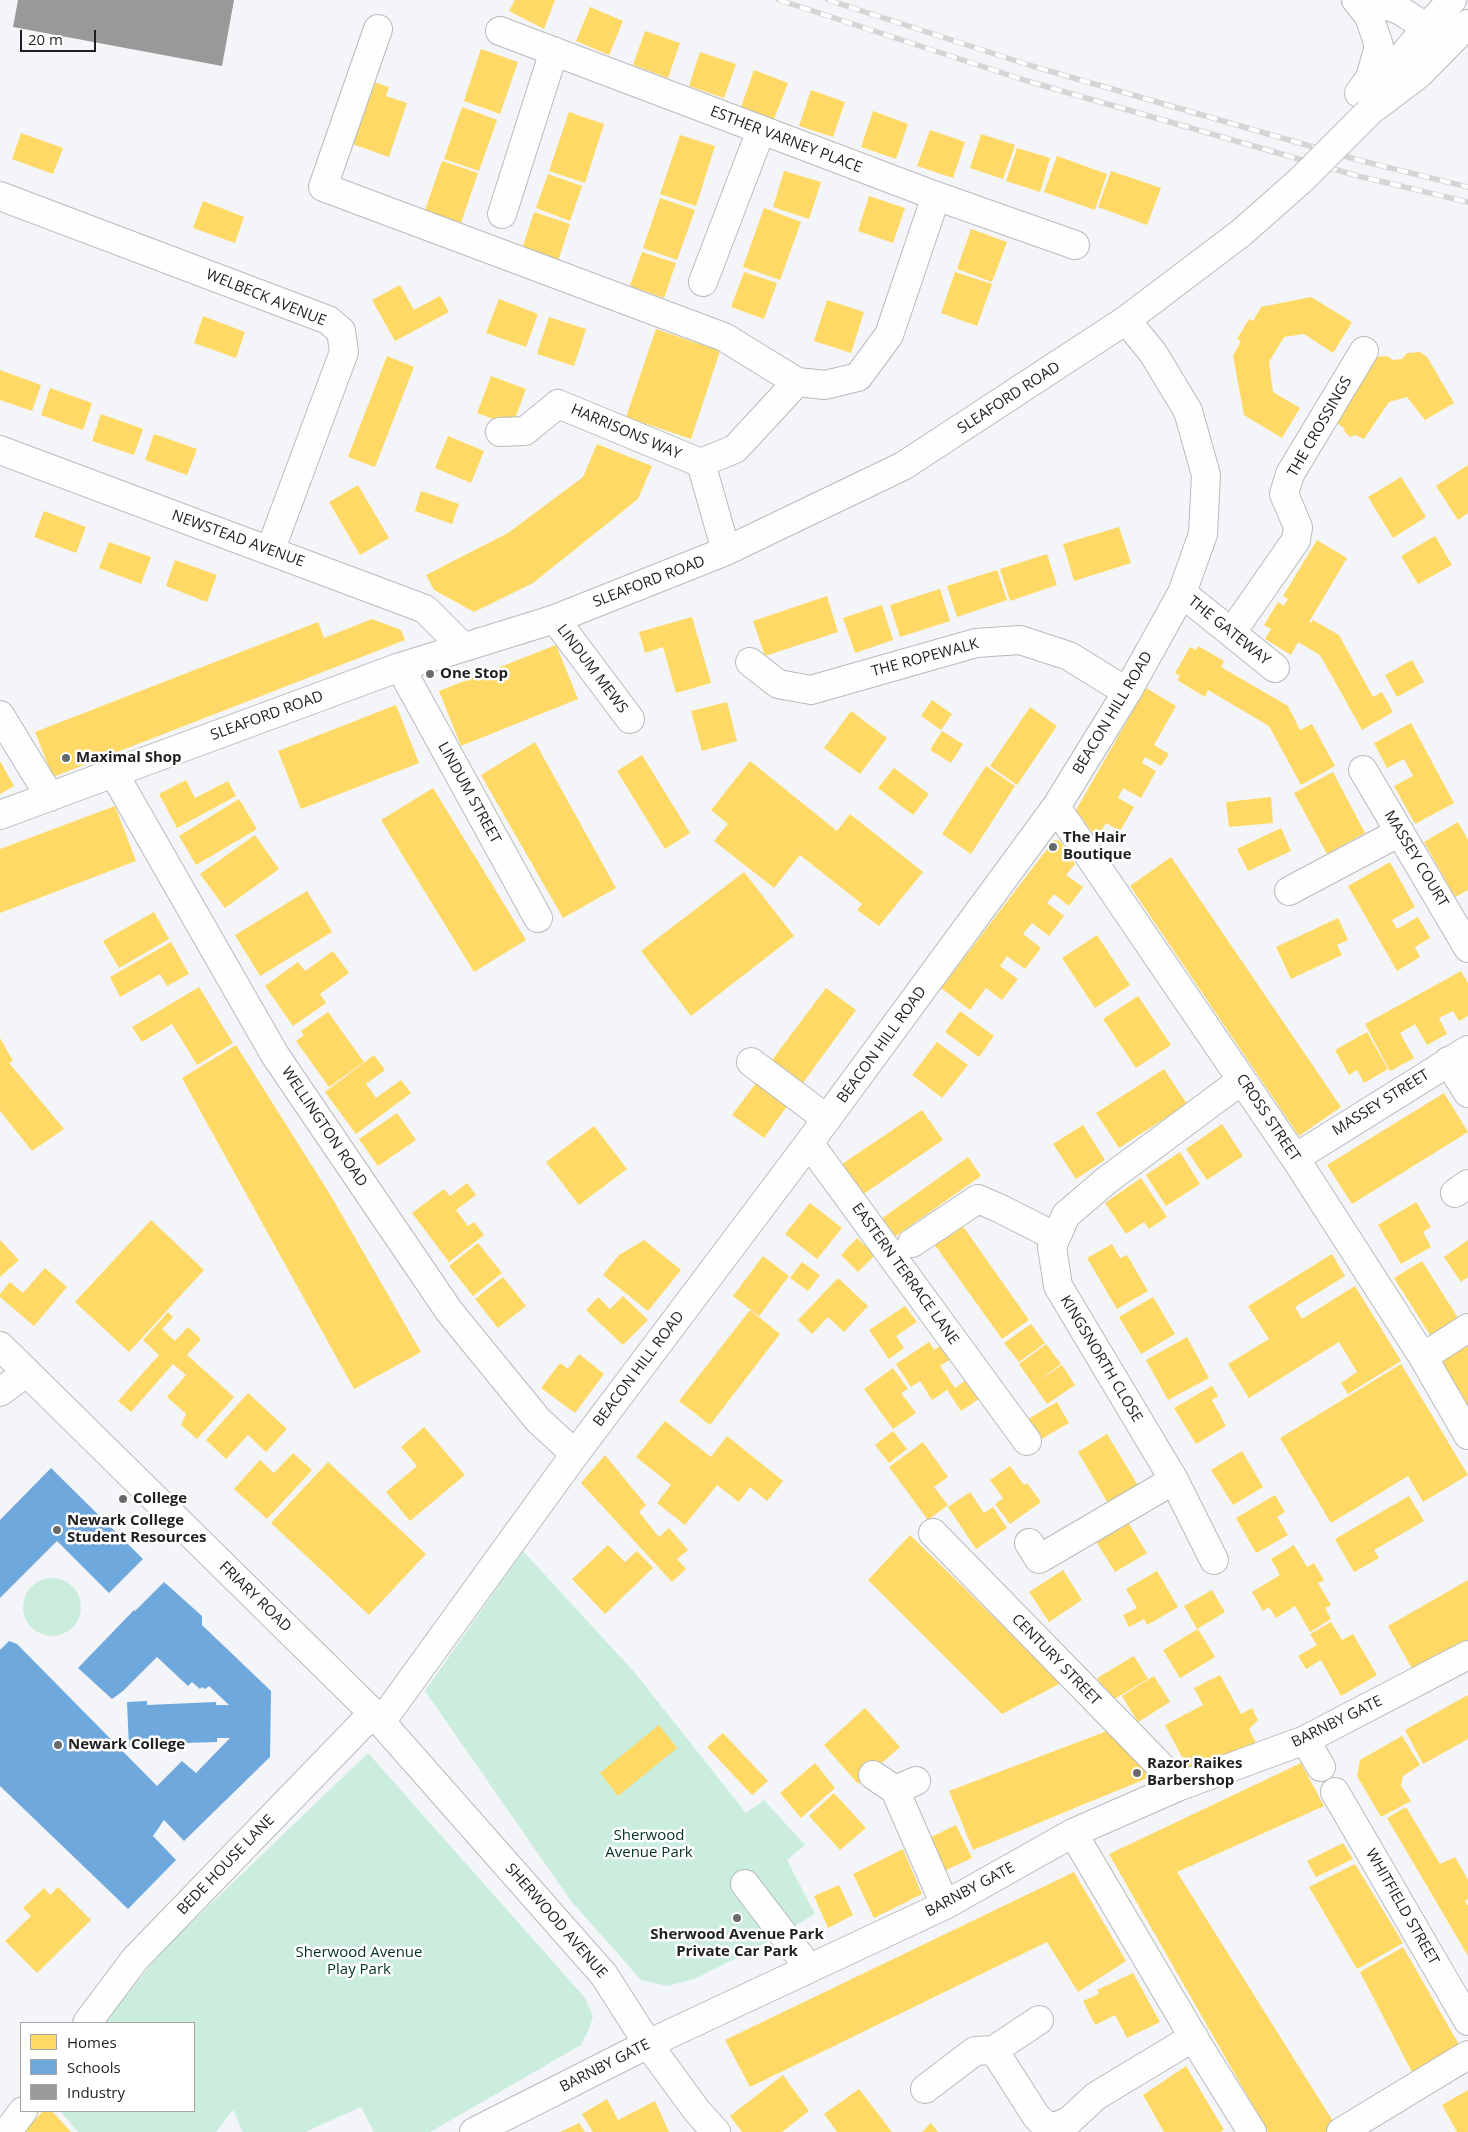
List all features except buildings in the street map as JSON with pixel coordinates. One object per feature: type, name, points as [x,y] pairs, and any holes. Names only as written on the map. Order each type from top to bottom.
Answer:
[{"type":"street","points":[[1356,0],[1369,16],[1379,46],[1362,105]]},
{"type":"street","points":[[1373,0],[1401,11],[1427,27],[1459,34]]},
{"type":"street","points":[[1362,105],[1452,0]]},
{"type":"street","points":[[378,30],[323,186],[724,337],[797,382],[825,385],[858,377],[889,335],[936,196]]},
{"type":"street","name":"ESTHER VARNEY PLACE","points":[[500,31],[936,196],[1074,245]]},
{"type":"street","points":[[1362,105],[1419,74],[1459,34]]},
{"type":"street","points":[[502,214],[554,51]]},
{"type":"street","name":"SLEAFORD ROAD","points":[[0,815],[400,667],[555,619],[726,551],[903,466],[1126,320],[1241,233],[1301,180],[1362,105]]},
{"type":"street","points":[[703,282],[761,130]]},
{"type":"street","name":"WELBECK AVENUE","points":[[0,196],[328,320],[341,331],[344,352],[270,551]]},
{"type":"street","name":"BEACON HILL ROAD","points":[[377,1718],[827,1119],[1056,807],[1127,692],[1182,593],[1203,534],[1206,475],[1188,411],[1153,353],[1126,320]]},
{"type":"street","name":"THE CROSSINGS","points":[[1232,632],[1296,540],[1298,527],[1284,494],[1290,474],[1364,351]]},
{"type":"street","points":[[726,551],[701,463],[735,449],[797,382]]},
{"type":"street","name":"HARRISONS WAY","points":[[500,432],[525,431],[558,404],[701,463]]},
{"type":"street","name":"NEWSTEAD AVENUE","points":[[0,450],[425,608],[463,647]]},
{"type":"street","name":"THE GATEWAY","points":[[1182,593],[1275,668]]},
{"type":"street","name":"LINDUM MEWS","points":[[555,619],[630,719]]},
{"type":"street","name":"THE ROPEWALK","points":[[750,662],[778,684],[811,690],[976,643],[1020,640],[1069,656],[1127,692]]},
{"type":"street","name":"LINDUM STREET","points":[[400,667],[538,918]]},
{"type":"street","points":[[0,715],[50,797]]},
{"type":"street","name":"MASSEY COURT","points":[[1363,770],[1468,948]]},
{"type":"street","name":"WELLINGTON ROAD","points":[[113,772],[281,1064],[449,1311],[538,1420],[575,1454]]},
{"type":"street","name":"CROSS STREET","points":[[1056,807],[1295,1158],[1423,1357],[1468,1435]]},
{"type":"street","points":[[1289,891],[1400,832]]},
{"type":"street","points":[[1458,1056],[1468,1093]]},
{"type":"street","name":"MASSEY STREET","points":[[1295,1158],[1458,1056]]},
{"type":"street","points":[[751,1062],[827,1119]]},
{"type":"street","name":"KINGSNORTH CLOSE","points":[[1214,1560],[1174,1480],[1058,1286],[1052,1247],[1066,1214],[1242,1080]]},
{"type":"street","name":"EASTERN TERRACE LANE","points":[[809,1143],[1027,1441]]},
{"type":"street","points":[[912,1243],[978,1200],[1001,1209],[1056,1237]]},
{"type":"street","points":[[1423,1357],[1468,1328]]},
{"type":"street","name":"FRIARY ROAD","points":[[0,1346],[377,1718]]},
{"type":"street","points":[[0,1392],[26,1373]]},
{"type":"street","points":[[1029,1543],[1039,1559],[1174,1480]]},
{"type":"street","name":"CENTURY STREET","points":[[933,1533],[1180,1786]]},
{"type":"street","name":"BARNBY GATE","points":[[474,2132],[648,2044],[945,1905],[1074,1834],[1180,1786],[1305,1740],[1468,1655]]},
{"type":"street","name":"BEDE HOUSE LANE","points":[[89,2022],[135,1959],[377,1718]]},
{"type":"street","name":"SHERWOOD AVENUE","points":[[377,1718],[604,1976],[648,2044],[697,2111],[716,2132]]},
{"type":"street","points":[[1305,1740],[1320,1767]]},
{"type":"street","points":[[895,1782],[945,1905]]},
{"type":"street","name":"WHITFIELD STREET","points":[[1336,1792],[1468,2021]]},
{"type":"street","points":[[1074,1834],[1197,2043],[1252,2132]]},
{"type":"street","points":[[745,1884],[809,1968]]},
{"type":"street","points":[[925,2088],[976,2051],[994,2050],[1039,2020]]},
{"type":"street","points":[[994,2050],[1036,2116],[1044,2124],[1056,2127],[1070,2120],[1096,2096],[1197,2043]]},
{"type":"street","points":[[1345,2130],[1468,2055]]},
{"type":"street","points":[[7,2132],[22,2112]]},
{"type":"green space","name":"Sherwood Avenue Park","points":[[523,1551],[635,1673],[746,1813],[764,1800],[805,1845],[787,1860],[815,1914],[757,1948],[694,1979],[667,1986],[641,1980],[571,1901],[425,1691]]},
{"type":"green space","points":[[46,1578],[58,1578],[73,1586],[81,1601],[81,1613],[73,1628],[58,1636],[46,1636],[31,1628],[23,1613],[23,1601],[31,1586]]},
{"type":"green space","name":"Sherwood Avenue Play Park","points":[[368,1753],[585,1998],[593,2016],[581,2045],[430,2132],[374,2132],[361,2107],[305,2132],[243,2132],[233,2110],[216,2132],[78,2132],[61,2112],[195,2112],[195,2022],[104,2022],[165,1948]]},
{"type":"railway","points":[[779,0],[1027,81],[1358,176],[1468,202]]},
{"type":"railway","points":[[828,0],[1032,66],[1362,161],[1468,187]]},
{"type":"place","name":"One Stop","points":[[430,674]]},
{"type":"place","name":"Maximal Shop","points":[[66,758]]},
{"type":"place","name":"The Hair Boutique","points":[[1053,847]]},
{"type":"place","name":"College","points":[[123,1499]]},
{"type":"place","name":"Newark College Student Resources","points":[[57,1530]]},
{"type":"place","name":"Newark College","points":[[58,1745]]},
{"type":"place","name":"Razor Raikes Barbershop","points":[[1137,1773]]},
{"type":"place","name":"Sherwood Avenue Park Private Car Park","points":[[737,1918]]}]
